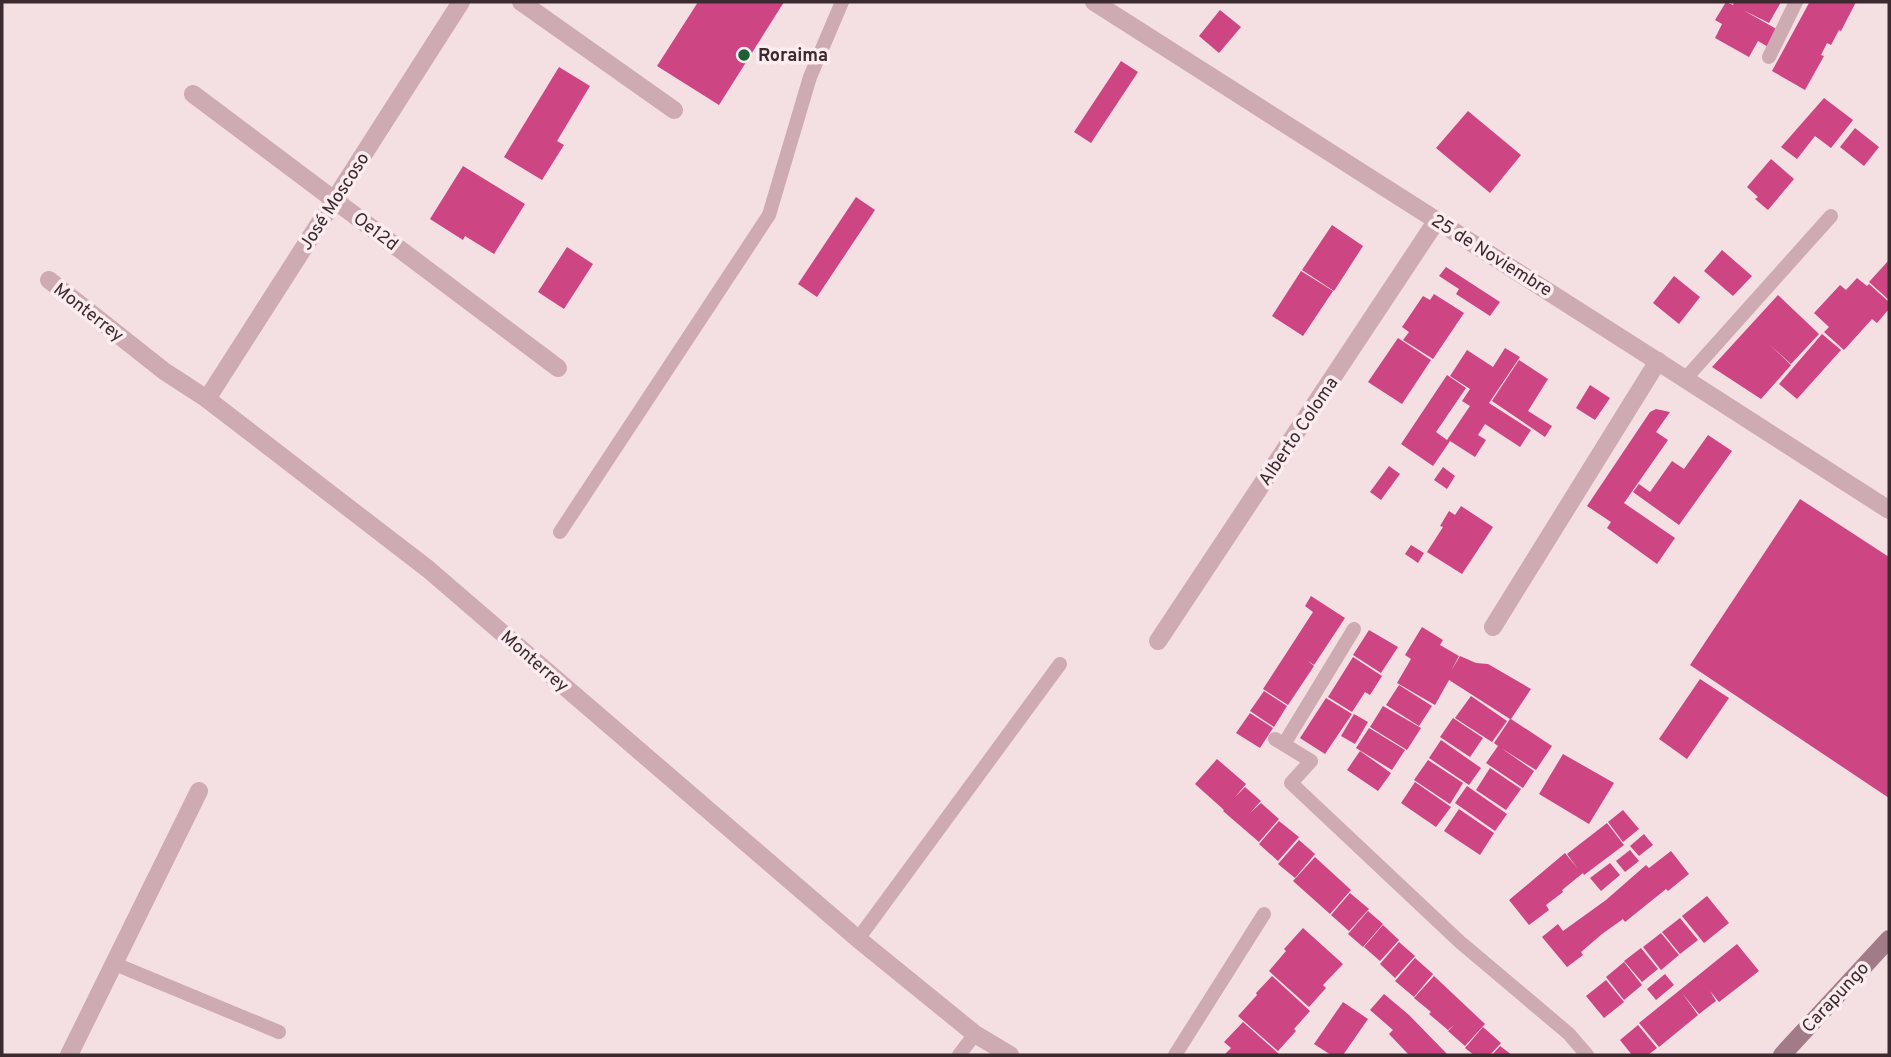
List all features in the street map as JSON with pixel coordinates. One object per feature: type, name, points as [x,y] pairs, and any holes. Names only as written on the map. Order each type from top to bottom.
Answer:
[{"type":"street","name":"José Moscoso","points":[[207,399],[461,2]]},
{"type":"street","points":[[521,2],[674,110]]},
{"type":"street","name":"25 de Noviembre","points":[[1094,2],[1889,510]]},
{"type":"street","name":"Oe12d","points":[[193,94],[558,368]]},
{"type":"street","name":"Alberto Coloma","points":[[1158,641],[1437,220]]},
{"type":"street","name":"Monterrey","points":[[49,280],[164,371],[207,399],[428,569],[858,939],[975,1034],[1010,1055]]},
{"type":"street","points":[[1493,627],[1658,361]]},
{"type":"street","points":[[69,1055],[199,791]]},
{"type":"street","name":"Carapungo","points":[[1782,1055],[1889,939]]},
{"type":"lane","points":[[560,532],[769,215],[810,77],[842,2]]},
{"type":"lane","points":[[1769,57],[1796,2]]},
{"type":"lane","points":[[1686,379],[1831,216]]},
{"type":"lane","points":[[1354,629],[1279,742],[1311,761],[1291,783],[1460,942],[1569,1034],[1587,1055]]},
{"type":"lane","points":[[858,939],[1060,664]]},
{"type":"lane","points":[[1175,1055],[1264,914]]},
{"type":"lane","points":[[115,964],[279,1032]]},
{"type":"lane","points":[[959,1055],[975,1034]]},
{"type":"building","points":[[698,2],[784,2],[719,105],[657,66]]},
{"type":"building","points":[[1726,2],[1733,5],[1734,2],[1781,2],[1769,23],[1743,10],[1780,31],[1770,48],[1758,41],[1749,57],[1715,38],[1722,24],[1715,20]]},
{"type":"building","points":[[1812,2],[1856,2],[1841,31],[1839,30],[1831,45],[1827,43],[1821,55],[1824,56],[1805,90],[1772,71]]},
{"type":"building","points":[[1220,10],[1241,27],[1219,53],[1199,36]]},
{"type":"building","points":[[1121,61],[1138,72],[1091,143],[1074,132]]},
{"type":"building","points":[[559,67],[590,86],[557,141],[564,145],[542,180],[504,157]]},
{"type":"building","points":[[1824,98],[1853,120],[1831,148],[1815,136],[1797,159],[1781,147]]},
{"type":"building","points":[[1468,111],[1521,155],[1490,193],[1436,148]]},
{"type":"building","points":[[1855,128],[1879,147],[1864,166],[1840,147]]},
{"type":"building","points":[[1771,159],[1794,179],[1768,210],[1755,199],[1758,197],[1747,187]]},
{"type":"building","points":[[463,166],[525,204],[494,254],[465,236],[463,240],[430,219]]},
{"type":"building","points":[[856,197],[875,210],[817,297],[798,284]]},
{"type":"building","points":[[1332,225],[1363,246],[1334,291],[1302,270]]},
{"type":"building","points":[[567,247],[593,264],[564,309],[538,292]]},
{"type":"building","points":[[1722,250],[1752,276],[1733,296],[1704,271]]},
{"type":"building","points":[[1889,260],[1889,300],[1869,282]]},
{"type":"building","points":[[1446,267],[1500,302],[1490,316],[1456,294],[1459,289],[1439,276]]},
{"type":"building","points":[[1301,271],[1333,291],[1303,336],[1272,316]]},
{"type":"building","points":[[1674,276],[1700,297],[1679,324],[1653,303]]},
{"type":"building","points":[[1857,278],[1867,286],[1869,284],[1889,302],[1889,309],[1877,323],[1872,319],[1844,350],[1824,332],[1829,327],[1814,313],[1840,285],[1846,290]]},
{"type":"building","points":[[1434,294],[1464,313],[1433,359],[1403,340],[1409,332],[1402,327],[1423,296],[1430,300]]},
{"type":"building","points":[[1778,295],[1819,334],[1791,364],[1768,343],[1791,365],[1761,399],[1712,367]]},
{"type":"building","points":[[1822,334],[1841,350],[1797,399],[1779,384]]},
{"type":"building","points":[[1398,338],[1431,360],[1402,404],[1368,382]]},
{"type":"building","points":[[1505,348],[1520,357],[1489,403],[1531,430],[1520,447],[1485,424],[1478,435],[1486,440],[1475,457],[1450,441],[1433,466],[1401,444],[1447,375],[1466,388],[1436,432],[1447,440],[1470,406],[1462,401],[1470,389],[1450,376],[1467,350],[1493,367]]},
{"type":"building","points":[[1519,360],[1548,379],[1528,411],[1552,426],[1545,437],[1492,401]]},
{"type":"building","points":[[1590,385],[1610,398],[1595,420],[1576,408]]},
{"type":"building","points":[[1656,409],[1670,412],[1656,432],[1668,440],[1624,503],[1675,538],[1657,564],[1607,528],[1611,522],[1587,506],[1650,412]]},
{"type":"building","points":[[1708,435],[1732,451],[1679,525],[1633,492],[1639,484],[1650,492],[1672,461],[1684,469]]},
{"type":"building","points":[[1389,466],[1400,474],[1381,500],[1370,492]]},
{"type":"building","points":[[1443,467],[1455,476],[1447,489],[1434,480]]},
{"type":"building","points":[[1800,499],[1889,557],[1889,798],[1690,665]]},
{"type":"building","points":[[1461,506],[1493,527],[1462,574],[1427,552],[1443,527],[1440,526],[1449,511],[1455,515]]},
{"type":"building","points":[[1411,545],[1424,553],[1418,563],[1405,554]]},
{"type":"building","points":[[1311,596],[1345,618],[1314,665],[1307,660],[1314,666],[1288,705],[1263,689],[1313,612],[1305,606]]},
{"type":"building","points":[[1422,627],[1443,640],[1440,645],[1459,656],[1451,671],[1460,656],[1476,663],[1488,664],[1531,689],[1511,719],[1552,746],[1536,770],[1501,748],[1534,771],[1523,788],[1486,763],[1498,746],[1494,743],[1510,719],[1449,680],[1435,705],[1397,683],[1411,659],[1405,655]]},
{"type":"building","points":[[1369,630],[1398,647],[1381,673],[1353,655]]},
{"type":"building","points":[[1353,657],[1382,676],[1370,695],[1365,692],[1352,712],[1328,697]]},
{"type":"building","points":[[1700,679],[1729,698],[1687,759],[1659,739]]},
{"type":"building","points":[[1399,685],[1432,706],[1419,726],[1386,705]]},
{"type":"building","points":[[1264,691],[1287,706],[1274,727],[1250,711]]},
{"type":"building","points":[[1471,696],[1507,721],[1492,742],[1455,718]]},
{"type":"building","points":[[1326,698],[1352,714],[1325,754],[1300,738]]},
{"type":"building","points":[[1383,706],[1421,728],[1407,750],[1370,727]]},
{"type":"building","points":[[1250,713],[1273,728],[1260,748],[1236,733]]},
{"type":"building","points":[[1354,714],[1368,722],[1355,744],[1341,736]]},
{"type":"building","points":[[1453,718],[1483,738],[1470,757],[1440,737]]},
{"type":"building","points":[[1369,728],[1405,750],[1392,770],[1356,748]]},
{"type":"building","points":[[1441,740],[1481,768],[1469,785],[1429,758]]},
{"type":"building","points":[[1360,751],[1391,773],[1378,791],[1347,770]]},
{"type":"building","points":[[1563,754],[1614,783],[1589,824],[1539,794]]},
{"type":"building","points":[[1217,759],[1246,784],[1235,797],[1245,787],[1261,801],[1250,813],[1261,803],[1279,819],[1259,842],[1195,784]]},
{"type":"building","points":[[1428,760],[1463,783],[1450,804],[1414,780]]},
{"type":"building","points":[[1490,768],[1521,789],[1506,810],[1476,790]]},
{"type":"building","points":[[1415,782],[1451,807],[1436,827],[1401,803]]},
{"type":"building","points":[[1467,786],[1507,814],[1495,831],[1455,803]]},
{"type":"building","points":[[1459,809],[1494,833],[1480,855],[1444,831]]},
{"type":"building","points":[[1623,810],[1639,829],[1623,842],[1608,822]]},
{"type":"building","points":[[1279,821],[1299,837],[1278,861],[1259,844]]},
{"type":"building","points":[[1607,823],[1624,845],[1562,890],[1563,892],[1546,905],[1549,910],[1529,925],[1509,900],[1565,853],[1578,869],[1567,854]]},
{"type":"building","points":[[1644,834],[1653,845],[1639,856],[1630,846]]},
{"type":"building","points":[[1299,840],[1315,854],[1295,878],[1278,864]]},
{"type":"building","points":[[1630,850],[1639,861],[1625,872],[1616,861]]},
{"type":"building","points":[[1671,851],[1689,874],[1625,922],[1623,919],[1602,934],[1581,952],[1583,955],[1567,967],[1542,937],[1558,924],[1563,931],[1606,900],[1646,865],[1649,868]]},
{"type":"building","points":[[1315,857],[1351,890],[1330,914],[1293,881]]},
{"type":"building","points":[[1610,863],[1620,875],[1601,891],[1590,878]]},
{"type":"building","points":[[1350,893],[1369,909],[1349,931],[1331,915]]},
{"type":"building","points":[[1707,896],[1729,923],[1704,943],[1682,916]]},
{"type":"building","points":[[1368,911],[1383,924],[1363,947],[1348,934]]},
{"type":"building","points":[[1680,918],[1698,940],[1680,954],[1662,932]]},
{"type":"building","points":[[1383,925],[1399,940],[1380,961],[1364,947]]},
{"type":"building","points":[[1303,928],[1343,964],[1323,985],[1326,988],[1309,1007],[1269,971]]},
{"type":"building","points":[[1661,933],[1679,955],[1661,970],[1643,947]]},
{"type":"building","points":[[1399,942],[1415,956],[1395,978],[1380,964]]},
{"type":"building","points":[[1737,944],[1759,971],[1719,1002],[1710,991],[1716,1001],[1699,1014],[1682,993],[1698,1015],[1659,1047],[1639,1023]]},
{"type":"building","points":[[1641,948],[1658,969],[1642,982],[1624,961]]},
{"type":"building","points":[[1415,958],[1433,974],[1414,997],[1395,981]]},
{"type":"building","points":[[1624,962],[1642,985],[1624,1000],[1606,977]]},
{"type":"building","points":[[1665,974],[1674,985],[1656,1000],[1647,989]]},
{"type":"building","points":[[1272,976],[1310,1011],[1278,1051],[1238,1016]]},
{"type":"building","points":[[1434,976],[1485,1024],[1465,1046],[1448,1031],[1454,1025],[1448,1030],[1414,998]]},
{"type":"building","points":[[1606,980],[1624,1002],[1604,1018],[1586,996]]},
{"type":"building","points":[[1384,994],[1448,1055],[1409,1055],[1389,1034],[1393,1030],[1370,1010]]},
{"type":"building","points":[[1343,1002],[1368,1019],[1343,1055],[1331,1055],[1314,1044]]},
{"type":"building","points":[[1243,1022],[1280,1055],[1224,1055],[1231,1048],[1224,1042]]},
{"type":"building","points":[[1638,1025],[1657,1048],[1648,1055],[1632,1055],[1620,1040]]},
{"type":"building","points":[[1483,1027],[1501,1043],[1490,1055],[1474,1055],[1465,1048]]},
{"type":"building","points":[[1500,1046],[1512,1055],[1492,1055]]},
{"type":"place","name":"Roraima","points":[[744,55]]}]
